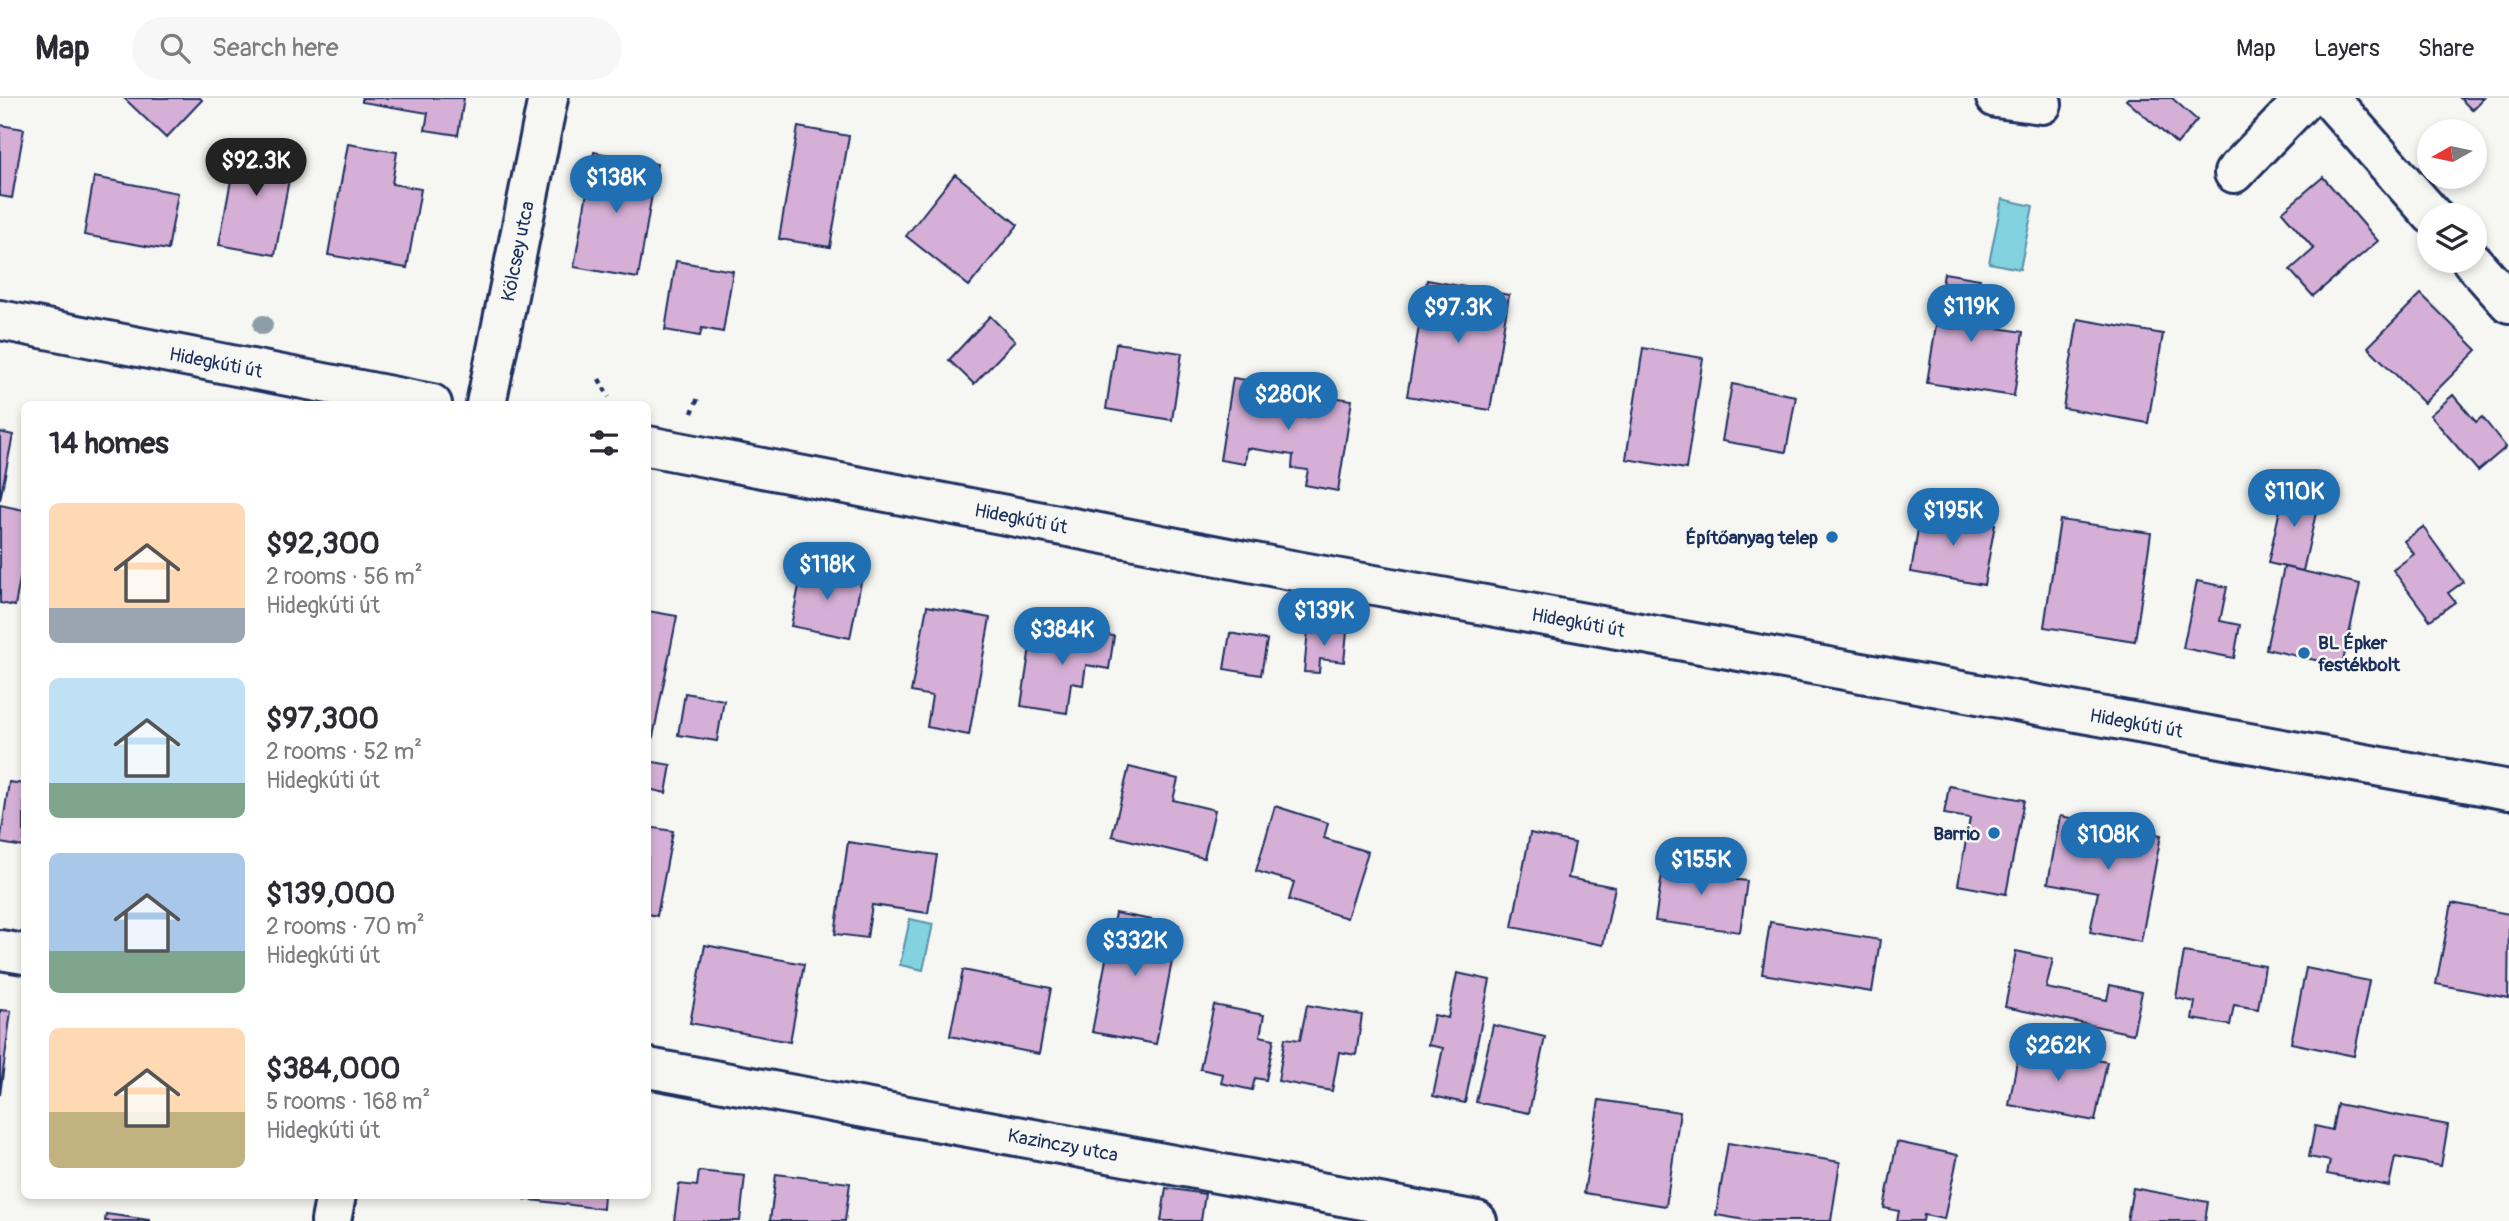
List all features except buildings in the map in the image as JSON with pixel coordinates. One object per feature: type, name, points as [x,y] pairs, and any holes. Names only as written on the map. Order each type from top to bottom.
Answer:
[{"type":"main road","name":"Kölcsey utca","points":[[487,401],[548,98]]},
{"type":"main road","points":[[1996,98],[2042,104]]},
{"type":"main road","points":[[2234,173],[2306,98]]},
{"type":"main road","points":[[2329,98],[2421,203]]},
{"type":"main road","points":[[2483,273],[2509,303]]},
{"type":"main road","name":"Hidegkúti út","points":[[0,320],[417,401]]},
{"type":"main road","name":"Hidegkúti út","points":[[651,447],[1291,570],[2509,790]]},
{"type":"main road","points":[[0,950],[21,954]]},
{"type":"main road","name":"Kazinczy utca","points":[[651,1069],[1477,1221]]},
{"type":"main road","points":[[331,1221],[335,1199]]},
{"type":"path","points":[[599,379],[609,397]]},
{"type":"path","points":[[681,410],[694,414],[698,398]]},
{"type":"water","points":[[2002,199],[2033,206],[2020,269],[1989,263]]},
{"type":"water","points":[[910,919],[933,924],[923,970],[900,965]]},
{"type":"place","name":"Építőanyag telep","points":[[1832,537]]},
{"type":"place","name":"BL Épker festékbolt","points":[[2304,653]]},
{"type":"place","name":"Barrio","points":[[1994,833]]}]
